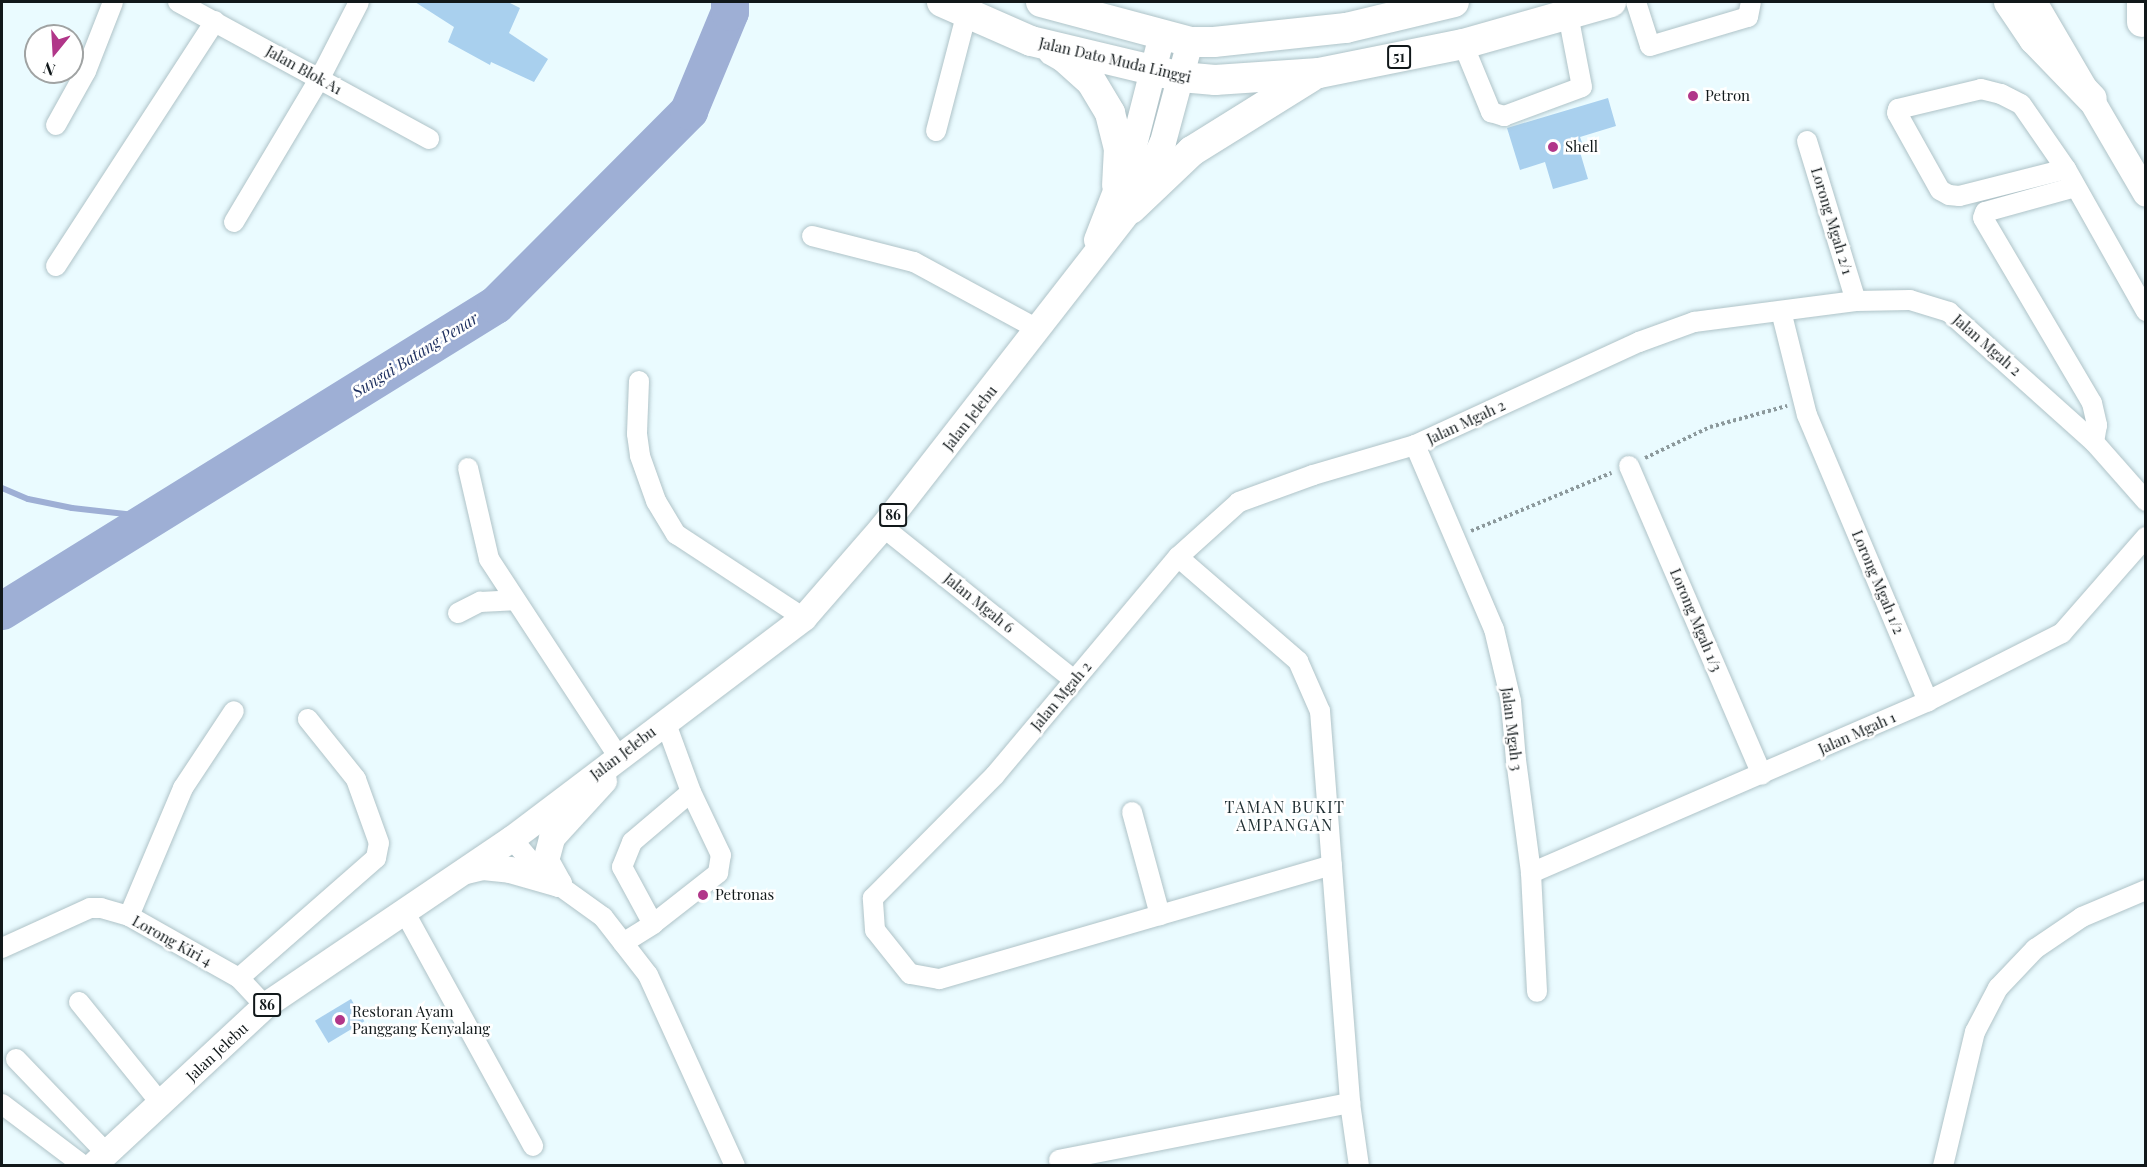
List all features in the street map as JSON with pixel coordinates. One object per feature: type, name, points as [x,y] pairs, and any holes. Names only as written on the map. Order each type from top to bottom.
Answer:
[{"type":"highway","points":[[1041,2],[1176,38],[1214,42],[1346,28],[1454,2]]},
{"type":"highway","name":"Jalan Dato Muda Linggi","points":[[955,7],[1031,41],[1167,74],[1215,80],[1318,73],[1463,44],[1611,2]]},
{"type":"highway","points":[[2009,2],[2034,39],[2092,99]]},
{"type":"highway","points":[[1031,41],[1064,57],[1091,81],[1110,113],[1119,148],[1124,197],[1267,102],[1318,73]]},
{"type":"main road","points":[[2034,2],[2145,194]]},
{"type":"main road","name":"Jalan Jelebu","points":[[100,1160],[162,1105],[265,1006],[512,839],[644,736],[804,618],[883,527],[1084,270],[1124,197],[1163,142],[1167,74],[1176,38]]},
{"type":"main road","points":[[559,884],[546,861],[552,838],[644,736]]},
{"type":"main road","points":[[462,872],[483,867],[501,869],[559,884]]},
{"type":"street","points":[[56,125],[86,71],[113,2]]},
{"type":"street","name":"Jalan Blok A1","points":[[178,2],[320,78],[429,140]]},
{"type":"street","points":[[234,222],[320,78],[359,2]]},
{"type":"street","points":[[1636,2],[1650,46],[1748,17],[1750,2]]},
{"type":"street","points":[[936,131],[955,7]]},
{"type":"street","points":[[1463,44],[1491,112],[1504,116],[1582,87],[1568,14]]},
{"type":"street","points":[[56,266],[215,21]]},
{"type":"street","points":[[2066,169],[1959,196],[1949,195],[1940,190],[1897,113],[1898,109],[1981,89],[2001,94],[2021,104],[2066,169],[2145,310]]},
{"type":"street","name":"Lorong Mgah 2/1","points":[[1807,141],[1856,301]]},
{"type":"street","points":[[2075,187],[1984,212],[1983,218],[2092,403],[2097,425],[2094,442]]},
{"type":"street","points":[[812,236],[914,262],[1039,330]]},
{"type":"street","name":"Jalan Mgah 2","points":[[1160,915],[939,978],[910,974],[875,930],[873,898],[995,776],[1178,557],[1239,502],[1313,475],[1415,446],[1639,342],[1694,322],[1856,301],[1910,300],[1949,312],[2094,442],[2145,501]]},
{"type":"street","name":"Lorong Mgah 1/2","points":[[1781,311],[1802,402],[1928,701]]},
{"type":"street","points":[[639,381],[637,434],[640,456],[647,482],[676,534],[804,618]]},
{"type":"street","name":"Jalan Mgah 3","points":[[1415,446],[1494,629],[1511,701],[1516,760],[1531,873],[1537,992]]},
{"type":"street","name":"Lorong Mgah 1/3","points":[[1629,466],[1762,774]]},
{"type":"street","points":[[468,468],[489,558],[514,600],[618,756]]},
{"type":"street","name":"Jalan Mgah 6","points":[[883,527],[1074,680]]},
{"type":"street","name":"Jalan Mgah 1","points":[[1531,873],[1928,701],[2062,633],[2145,537]]},
{"type":"street","points":[[1178,557],[1298,661],[1320,711],[1350,1103],[1359,1166]]},
{"type":"street","points":[[458,613],[480,602],[514,600]]},
{"type":"street","points":[[129,916],[183,788],[234,711]]},
{"type":"street","points":[[239,978],[376,858],[380,843],[356,779],[308,719]]},
{"type":"street","points":[[623,943],[653,924],[718,873],[721,855],[691,792],[665,721]]},
{"type":"street","points":[[653,924],[622,867],[632,842],[691,792]]},
{"type":"street","points":[[1132,812],[1160,915],[1332,865]]},
{"type":"street","points":[[512,839],[539,871],[603,917],[648,975],[735,1166]]},
{"type":"street","points":[[1943,1166],[1975,1032],[1998,988],[2035,949],[2082,917],[2145,890]]},
{"type":"street","name":"Lorong Kiri 4","points":[[2,948],[90,908],[129,916],[239,978],[265,1006]]},
{"type":"street","points":[[404,911],[533,1146]]},
{"type":"street","points":[[79,1002],[162,1105]]},
{"type":"street","points":[[16,1059],[100,1160]]},
{"type":"street","points":[[1059,1160],[1350,1103]]},
{"type":"street","points":[[4,1111],[84,1166]]},
{"type":"building","points":[[415,2],[508,2],[520,8],[509,33],[548,59],[534,82],[491,62],[490,65],[448,42],[454,27]]},
{"type":"building","points":[[1608,98],[1616,126],[1580,137],[1585,151],[1580,152],[1588,179],[1553,189],[1545,162],[1520,170],[1507,128]]},
{"type":"building","name":"Restoran Ayam Panggang Kenyalang","points":[[351,999],[364,1021],[328,1043],[315,1021]]},
{"type":"waterway","name":"Sungai Batang Penar","points":[[2,611],[496,305],[689,111],[730,12],[730,2]]},
{"type":"waterway","points":[[2,488],[28,499],[72,508],[152,517]]},
{"type":"place","name":"Petron","points":[[1693,96]]},
{"type":"place","name":"Shell","points":[[1553,147]]},
{"type":"place","name":"Petronas","points":[[703,895]]},
{"type":"place","name":"Restoran Ayam Panggang Kenyalang","points":[[340,1020]]},
{"type":"district","name":"TAMAN BUKIT AMPANGAN","points":[[1285,816]]}]
